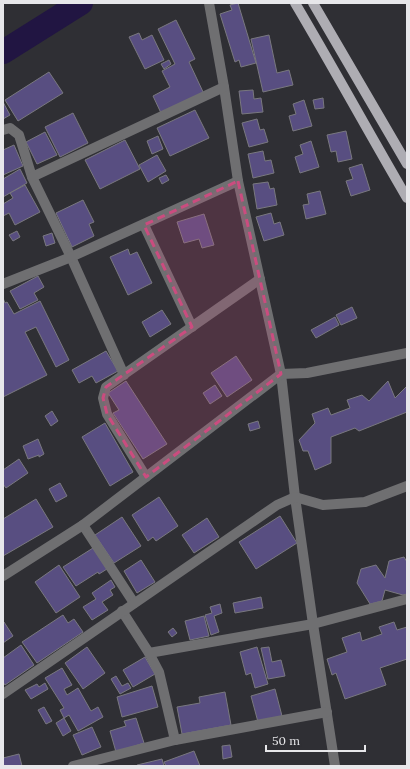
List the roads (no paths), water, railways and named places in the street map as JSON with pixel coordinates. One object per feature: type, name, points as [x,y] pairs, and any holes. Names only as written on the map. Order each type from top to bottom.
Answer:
[{"type":"main road","points":[[295,3],[338,75],[365,126],[407,198]]},
{"type":"main road","points":[[313,3],[407,164]]},
{"type":"street","points":[[209,3],[224,87],[238,181],[281,374],[295,497],[335,766]]},
{"type":"street","points":[[32,178],[224,87]]},
{"type":"street","points":[[3,130],[10,128],[19,135],[32,178],[71,257],[124,375]]},
{"type":"street","points":[[3,284],[71,257],[238,181]]},
{"type":"street","points":[[144,225],[192,327]]},
{"type":"street","points":[[146,477],[107,414],[102,398],[106,387],[260,279]]},
{"type":"street","points":[[3,576],[82,526],[281,374],[307,373],[407,353]]},
{"type":"street","points":[[3,694],[277,505],[295,497],[323,505],[365,502],[407,486]]},
{"type":"street","points":[[82,526],[134,603]]},
{"type":"street","points":[[149,653],[313,624],[407,599]]},
{"type":"street","points":[[122,611],[149,653],[159,672],[174,740]]},
{"type":"street","points":[[73,766],[174,740],[327,712]]},
{"type":"waterway","points":[[3,52],[81,3]]}]
